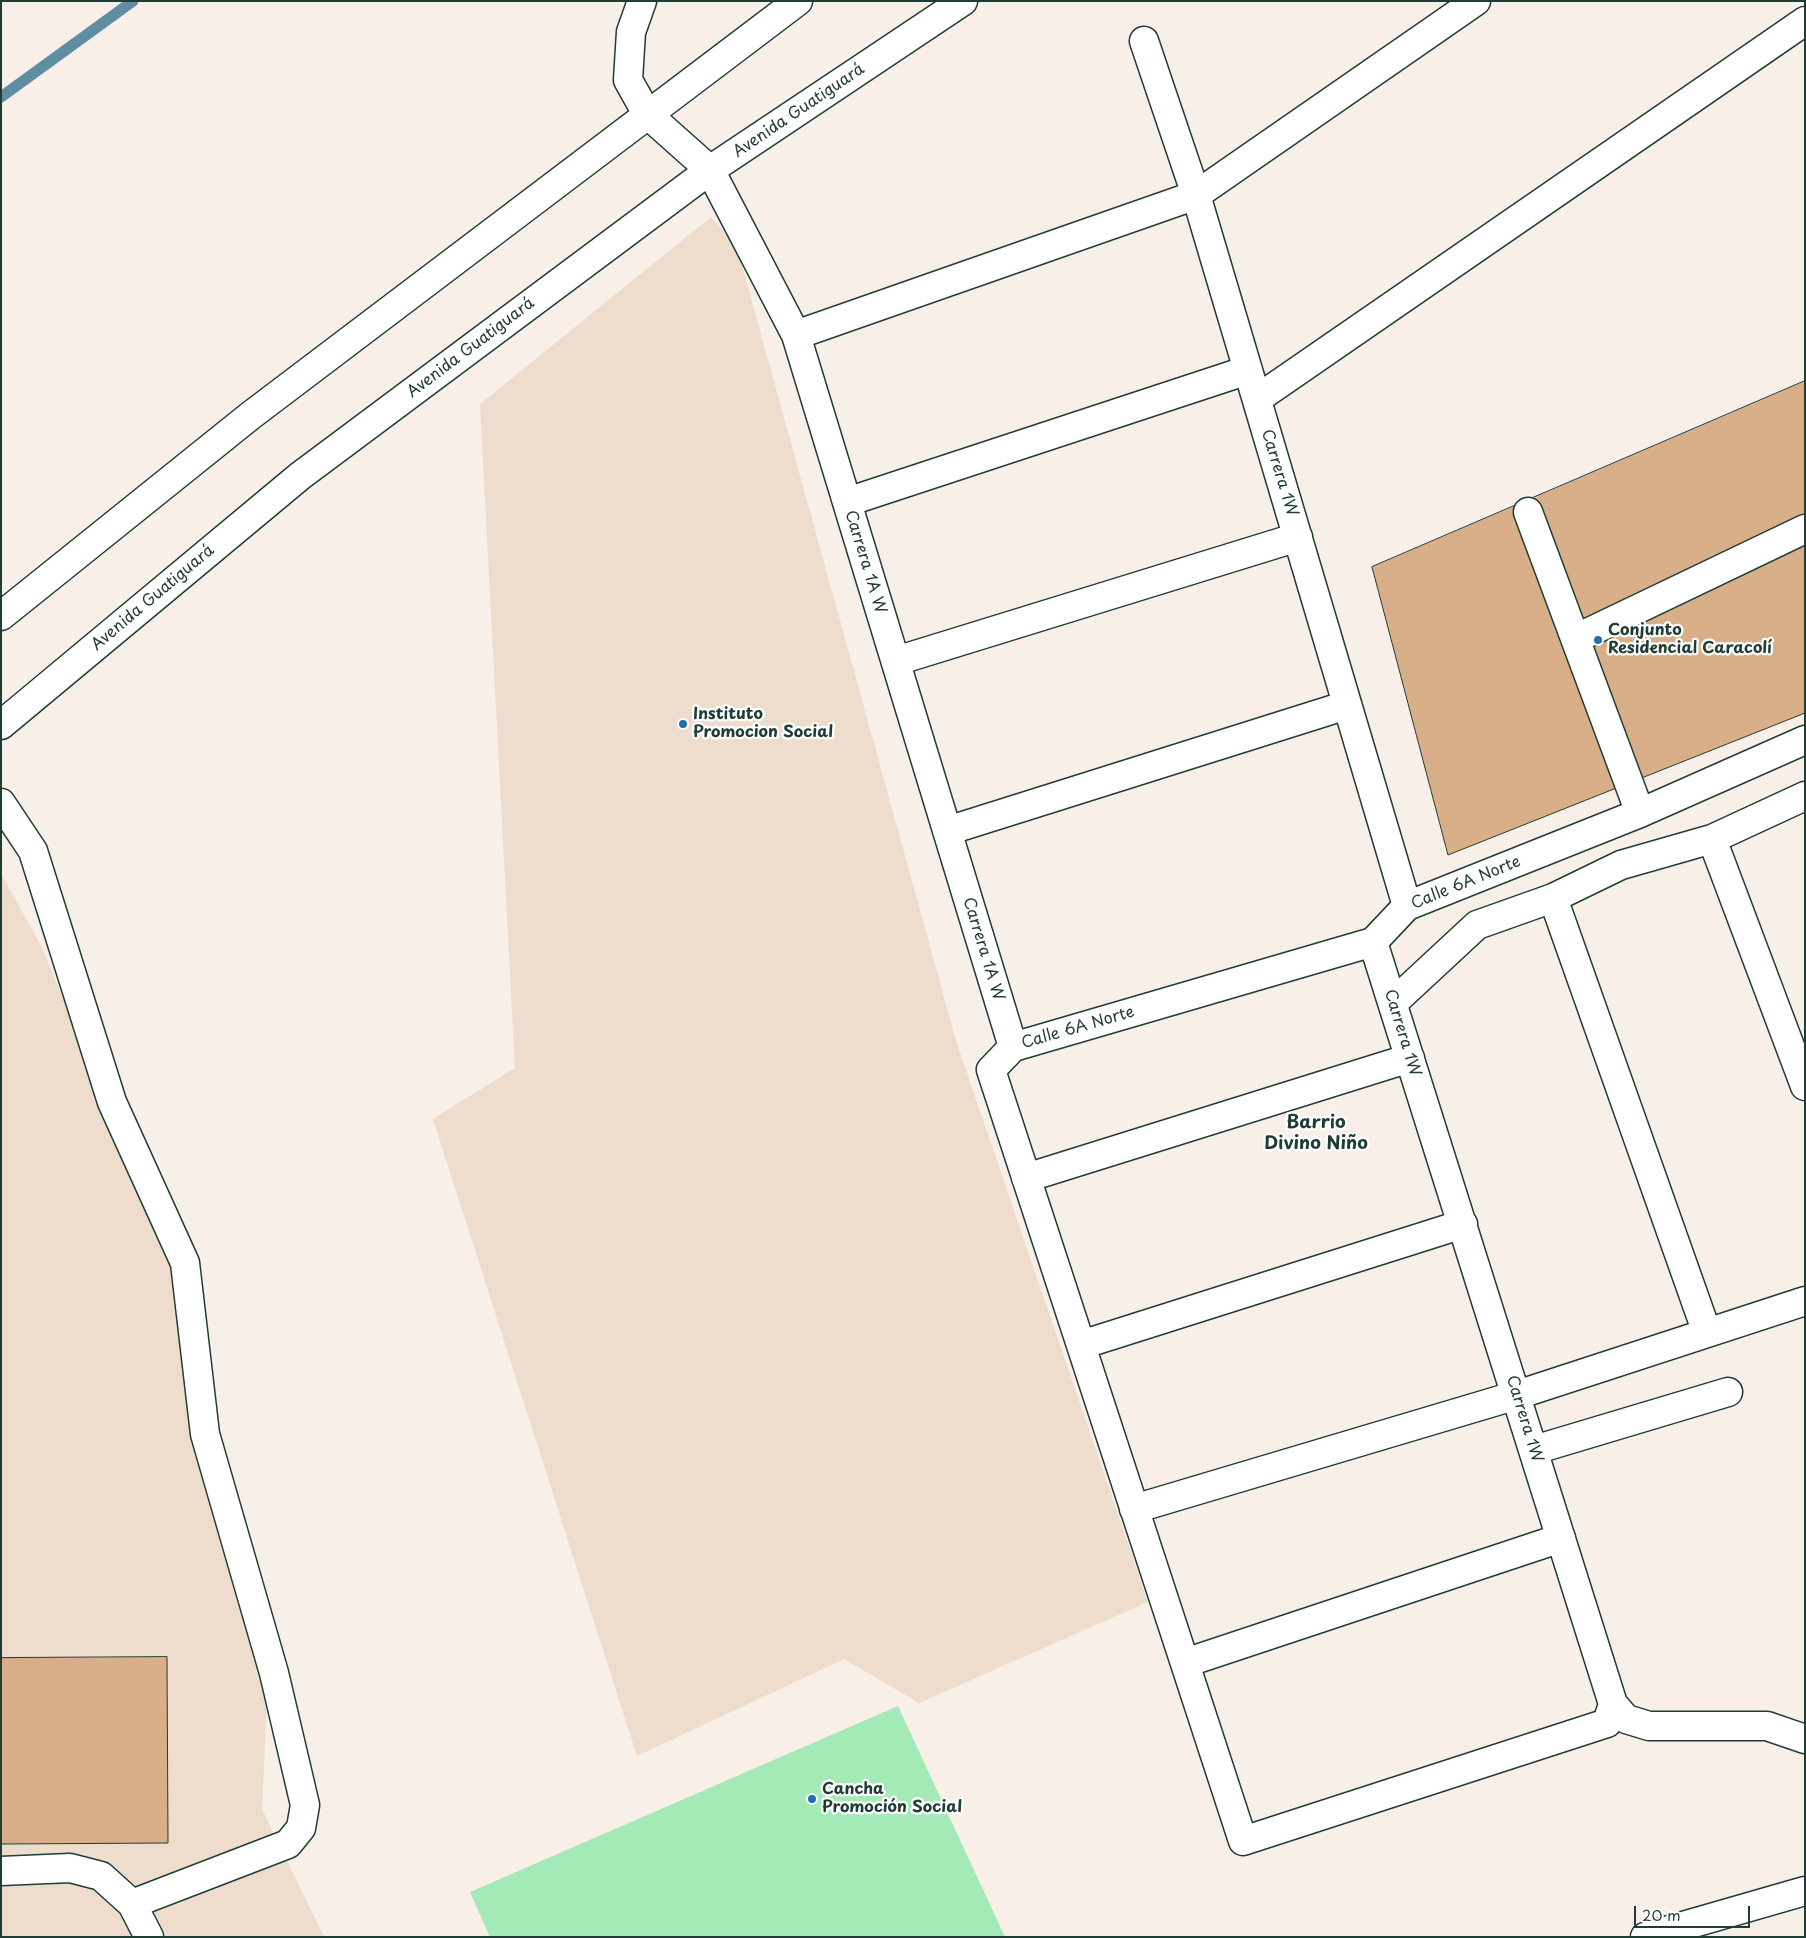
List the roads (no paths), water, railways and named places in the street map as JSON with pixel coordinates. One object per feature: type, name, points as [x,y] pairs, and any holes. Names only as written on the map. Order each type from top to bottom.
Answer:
[{"type":"street","name":"Carrera 1A W","points":[[642,1],[631,32],[628,80],[648,114],[710,170],[796,335],[1013,1047]]},
{"type":"street","points":[[1,616],[250,416],[798,1]]},
{"type":"street","name":"Avenida Guatiguará","points":[[1,724],[300,476],[710,170],[963,1]]},
{"type":"street","points":[[796,335],[1196,195],[1476,1]]},
{"type":"street","points":[[1257,398],[1805,21]]},
{"type":"street","name":"Carrera 1W","points":[[1144,41],[1196,195],[1407,906]]},
{"type":"street","points":[[847,502],[1248,370]]},
{"type":"street","points":[[1528,512],[1640,813]]},
{"type":"street","points":[[1575,639],[1805,529]]},
{"type":"street","points":[[896,661],[1298,537]]},
{"type":"street","points":[[947,831],[1347,705]]},
{"type":"street","name":"Calle 6A Norte","points":[[1013,1047],[1374,942],[1407,906],[1640,813],[1805,740]]},
{"type":"street","points":[[1393,1003],[1478,925],[1553,898],[1621,865],[1712,839],[1805,796]]},
{"type":"street","points":[[1,803],[32,851],[112,1102],[185,1263],[205,1434],[274,1673],[305,1805],[301,1828],[288,1844],[132,1904]]},
{"type":"street","points":[[1712,839],[1805,1086]]},
{"type":"street","points":[[1553,898],[1707,1333]]},
{"type":"street","name":"Carrera 1W","points":[[1374,942],[1613,1704],[1626,1719],[1649,1726],[1767,1726],[1805,1739]]},
{"type":"street","points":[[1013,1047],[991,1070],[1242,1842],[1607,1723],[1613,1704]]},
{"type":"street","points":[[1026,1178],[1410,1058]]},
{"type":"street","points":[[1081,1346],[1463,1224]]},
{"type":"street","points":[[1134,1509],[1517,1395],[1805,1301]]},
{"type":"street","points":[[1534,1450],[1728,1392]]},
{"type":"street","points":[[1185,1664],[1561,1538]]},
{"type":"street","points":[[1,1871],[70,1868],[101,1876],[132,1904],[149,1937]]},
{"type":"street","points":[[1645,1937],[1805,1891]]},
{"type":"waterway","points":[[1,97],[133,1]]},
{"type":"place","name":"Conjunto Residencial Caracolí","points":[[1598,640]]},
{"type":"place","name":"Instituto Promocion Social","points":[[683,724]]},
{"type":"place","name":"Cancha Promoción Social","points":[[812,1799]]},
{"type":"district","name":"Barrio Divino Niño","points":[[1316,1133]]}]
